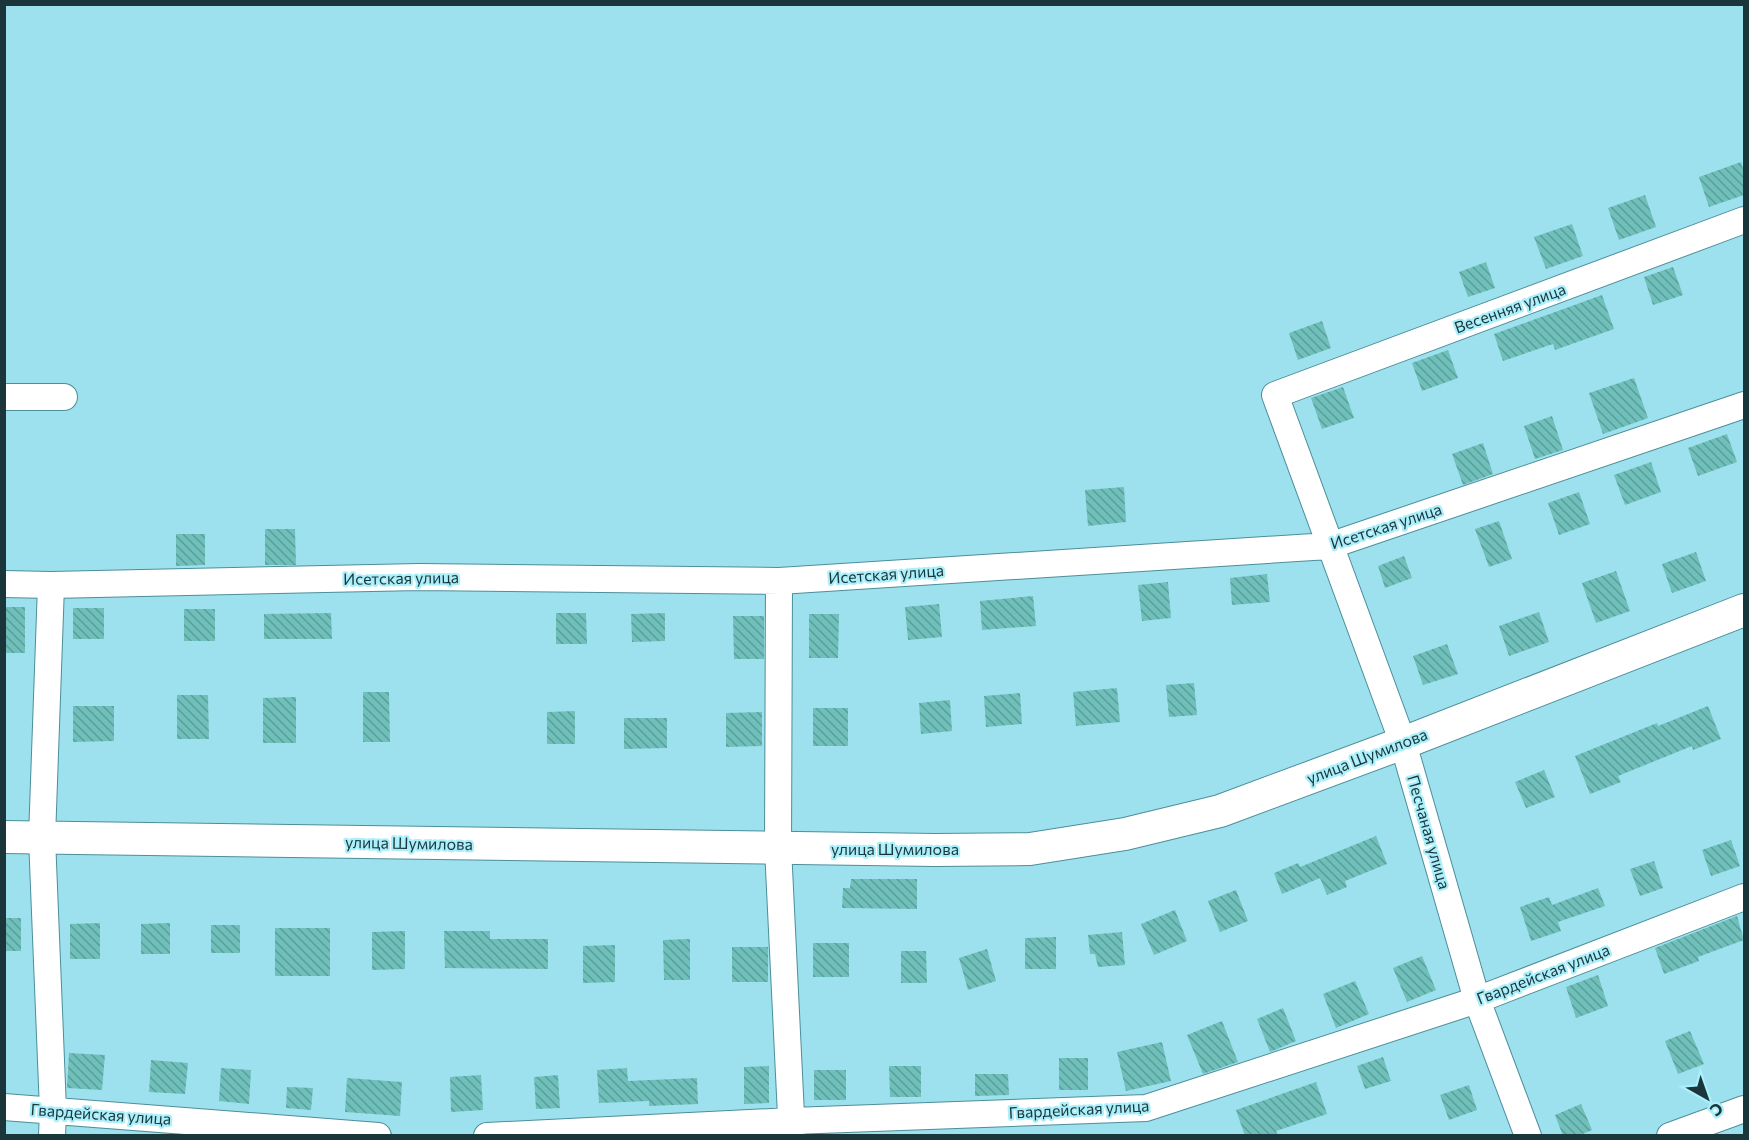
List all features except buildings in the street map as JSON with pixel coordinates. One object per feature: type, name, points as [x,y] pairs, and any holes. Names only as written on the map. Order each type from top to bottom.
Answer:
[{"type":"street","name":"Весенняя улица","points":[[1275,395],[1744,220]]},
{"type":"street","name":"Песчаная улица","points":[[1275,395],[1403,743],[1477,1000],[1528,1136]]},
{"type":"street","points":[[4,397],[64,397]]},
{"type":"street","name":"Исетская улица","points":[[4,584],[419,577],[779,581],[1329,546],[1744,405]]},
{"type":"street","points":[[779,581],[778,848],[792,1128]]},
{"type":"street","points":[[51,585],[42,838],[53,1110],[52,1136]]},
{"type":"street","name":"улица Шумилова","points":[[4,837],[778,848],[1030,849],[1125,834],[1220,811],[1403,743],[1744,610]]},
{"type":"street","name":"Гвардейская улица","points":[[487,1136],[792,1128],[1146,1108],[1477,1000],[1744,897]]},
{"type":"street","name":"Гвардейская улица","points":[[4,1107],[378,1136]]},
{"type":"street","points":[[1670,1136],[1744,1109]]}]
